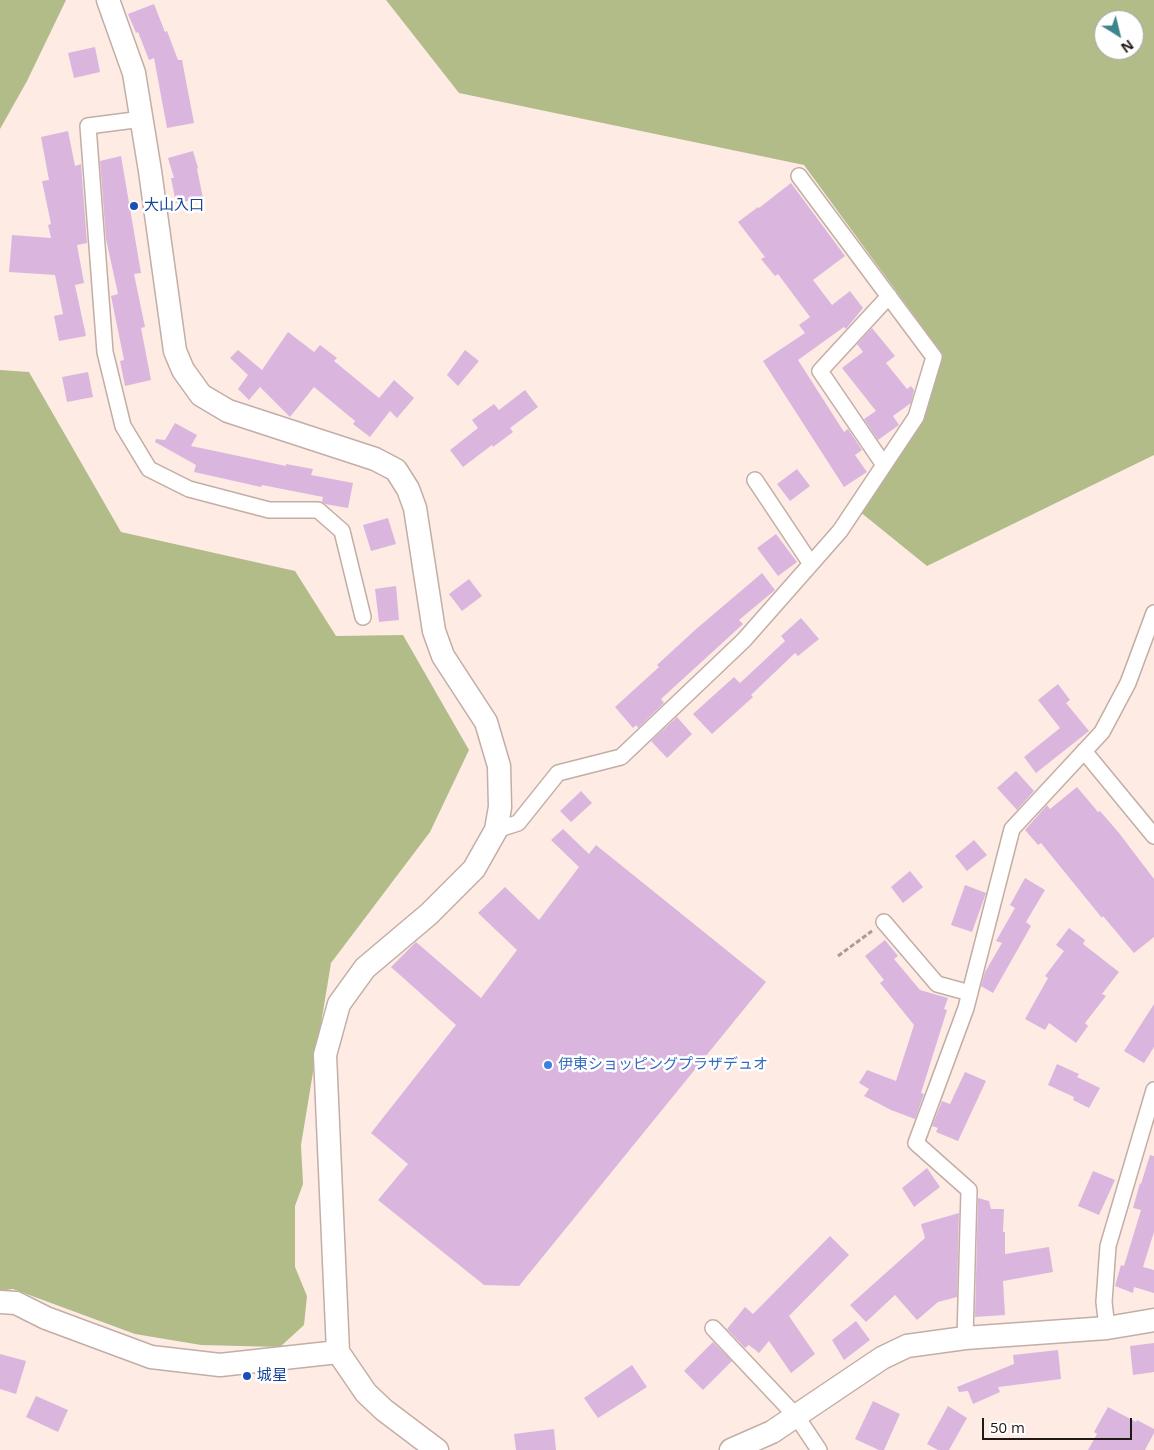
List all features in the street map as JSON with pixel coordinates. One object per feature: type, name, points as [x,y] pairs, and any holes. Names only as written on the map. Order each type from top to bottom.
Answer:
[{"type":"street","points":[[108,0],[134,73],[175,351],[183,370],[201,395],[228,411],[375,459],[396,470],[408,489],[415,508],[434,631],[443,656],[486,722],[499,766],[500,808],[496,830],[474,869],[429,914],[365,968],[340,1004],[325,1055],[338,1352],[366,1393],[384,1410],[437,1450]]},
{"type":"street","points":[[142,118],[88,126],[105,352],[122,426],[149,468],[189,489],[269,510],[318,510],[342,531],[362,617]]},
{"type":"street","points":[[496,830],[518,823],[558,773],[622,757],[744,640],[840,531],[916,417],[934,357],[800,176]]},
{"type":"street","points":[[884,465],[820,371],[889,296]]},
{"type":"street","points":[[755,480],[811,564]]},
{"type":"street","points":[[965,1338],[969,1190],[916,1143],[966,1008],[1012,830],[1102,732],[1128,683],[1154,613]]},
{"type":"street","points":[[1084,751],[1154,836]]},
{"type":"street","points":[[884,922],[937,984],[970,993]]},
{"type":"street","points":[[1108,1328],[1104,1302],[1108,1246],[1154,1090]]},
{"type":"street","points":[[0,1302],[16,1304],[46,1318],[151,1357],[220,1365],[338,1352]]},
{"type":"street","points":[[731,1450],[772,1432],[882,1358],[907,1346],[965,1338],[1108,1328],[1154,1320]]},
{"type":"street","points":[[713,1328],[796,1417],[819,1450]]},
{"type":"path","points":[[838,956],[884,922]]},
{"type":"green space","points":[[0,0],[66,0],[27,81],[0,129]]},
{"type":"green space","points":[[386,0],[1154,0],[1154,455],[927,566],[859,511],[943,355],[804,165],[459,93]]},
{"type":"green space","points":[[0,370],[29,372],[121,532],[295,571],[336,636],[403,635],[469,750],[430,832],[331,963],[301,1145],[303,1184],[295,1206],[295,1267],[307,1296],[304,1325],[280,1347],[201,1345],[135,1334],[13,1289],[0,1291]]},
{"type":"building","points":[[154,4],[178,60],[182,60],[194,123],[167,128],[154,58],[149,60],[138,32],[136,33],[128,14]]},
{"type":"building","points":[[95,47],[100,72],[74,78],[68,53]]},
{"type":"building","points":[[68,131],[75,166],[81,164],[87,243],[77,245],[84,283],[75,285],[86,336],[59,341],[54,316],[63,314],[55,275],[9,272],[12,235],[51,238],[48,225],[51,224],[42,181],[49,180],[41,137]]},
{"type":"building","points":[[193,151],[203,198],[176,203],[171,178],[174,178],[168,158]]},
{"type":"building","points":[[121,156],[141,273],[134,274],[145,327],[141,328],[151,380],[125,386],[120,361],[124,360],[111,296],[118,294],[106,239],[100,161]]},
{"type":"building","points":[[791,183],[845,256],[813,280],[832,305],[850,291],[863,308],[846,329],[844,327],[798,360],[844,432],[848,429],[862,450],[855,455],[867,472],[844,487],[763,361],[805,333],[799,325],[810,317],[778,274],[775,276],[761,259],[765,257],[738,222]]},
{"type":"building","points":[[872,328],[895,356],[886,363],[907,389],[911,386],[914,390],[911,403],[893,416],[899,425],[878,440],[864,419],[876,411],[842,368],[863,352],[857,344]]},
{"type":"building","points":[[288,332],[314,352],[320,345],[337,358],[334,361],[379,398],[394,380],[414,398],[397,418],[390,411],[370,437],[353,424],[355,421],[314,387],[290,417],[260,387],[249,400],[238,389],[248,375],[230,358],[238,350],[262,370]]},
{"type":"building","points":[[465,350],[479,361],[458,386],[447,375]]},
{"type":"building","points":[[88,372],[93,397],[67,402],[62,377]]},
{"type":"building","points":[[525,390],[538,407],[510,428],[513,432],[463,467],[450,450],[478,428],[472,420],[494,404],[499,410]]},
{"type":"building","points":[[175,423],[197,435],[191,446],[286,466],[286,464],[313,469],[311,475],[353,483],[348,508],[325,504],[322,502],[323,497],[262,485],[261,487],[194,472],[196,465],[155,442],[156,439],[165,440]]},
{"type":"building","points":[[797,469],[810,486],[790,501],[777,484]]},
{"type":"building","points":[[388,518],[396,544],[371,551],[363,525]]},
{"type":"building","points":[[776,534],[797,562],[778,576],[757,548]]},
{"type":"building","points":[[762,573],[775,590],[739,620],[743,624],[661,699],[664,703],[638,728],[636,725],[633,728],[615,707],[659,667],[657,665],[695,630]]},
{"type":"building","points":[[469,579],[482,596],[462,611],[449,594]]},
{"type":"building","points":[[396,586],[399,620],[379,622],[375,589]]},
{"type":"building","points":[[801,618],[819,639],[798,656],[795,653],[751,695],[753,697],[712,734],[693,714],[734,677],[740,683],[785,641],[781,636]]},
{"type":"building","points":[[1058,684],[1070,700],[1066,703],[1089,731],[1036,773],[1024,757],[1060,728],[1038,700]]},
{"type":"building","points":[[677,717],[692,734],[667,758],[651,741]]},
{"type":"building","points":[[1016,771],[1034,791],[1017,810],[997,788]]},
{"type":"building","points":[[1077,787],[1119,833],[1154,879],[1154,937],[1134,953],[1103,916],[1102,918],[1041,843],[1038,845],[1025,830],[1047,805],[1050,809]]},
{"type":"building","points":[[581,791],[592,803],[571,822],[560,811]]},
{"type":"building","points":[[563,829],[589,854],[596,845],[766,982],[519,1286],[484,1285],[378,1200],[408,1164],[371,1133],[456,1025],[391,967],[416,942],[481,998],[517,950],[478,913],[505,887],[539,920],[579,867],[551,840]]},
{"type":"building","points":[[974,840],[987,855],[967,871],[955,856]]},
{"type":"building","points":[[910,871],[923,887],[903,903],[891,887]]},
{"type":"building","points":[[1025,878],[1045,890],[1026,922],[1031,926],[993,993],[981,986],[985,972],[1002,943],[996,941],[1015,908],[1010,905]]},
{"type":"building","points":[[965,885],[986,893],[972,932],[951,925]]},
{"type":"building","points":[[1069,928],[1085,940],[1083,944],[1119,972],[1102,994],[1106,996],[1085,1023],[1088,1026],[1076,1043],[1049,1023],[1045,1030],[1025,1019],[1048,978],[1045,976],[1064,951],[1056,945]]},
{"type":"building","points":[[885,940],[898,956],[894,959],[920,990],[948,998],[944,1009],[947,1010],[921,1093],[924,1094],[915,1119],[891,1110],[864,1096],[869,1089],[859,1083],[867,1070],[896,1081],[914,1025],[880,983],[884,980],[865,956]]},
{"type":"building","points":[[1154,1004],[1154,1047],[1144,1063],[1124,1051]]},
{"type":"building","points":[[1057,1064],[1079,1074],[1077,1077],[1100,1088],[1089,1108],[1073,1100],[1074,1097],[1048,1085]]},
{"type":"building","points":[[965,1072],[986,1081],[958,1141],[936,1132],[938,1128],[932,1126],[942,1101],[950,1104]]},
{"type":"building","points":[[1150,1155],[1154,1156],[1154,1232],[1143,1267],[1154,1270],[1154,1293],[1134,1287],[1133,1293],[1115,1286],[1121,1265],[1124,1266],[1141,1210],[1133,1208]]},
{"type":"building","points":[[927,1168],[940,1187],[914,1207],[902,1188]]},
{"type":"building","points":[[1093,1171],[1115,1180],[1099,1215],[1078,1206]]},
{"type":"building","points":[[978,1198],[989,1201],[991,1209],[1004,1209],[1003,1232],[1005,1232],[1005,1254],[1049,1247],[1053,1272],[1003,1281],[1005,1315],[975,1317]]},
{"type":"building","points":[[959,1213],[957,1297],[938,1302],[917,1320],[895,1295],[866,1322],[850,1305],[925,1238],[921,1224]]},
{"type":"building","points":[[830,1236],[849,1255],[789,1316],[815,1354],[791,1373],[769,1341],[759,1353],[749,1345],[745,1348],[727,1329],[745,1307],[753,1314]]},
{"type":"building","points":[[856,1321],[870,1340],[844,1360],[832,1340]]},
{"type":"building","points":[[713,1342],[732,1361],[703,1390],[684,1371]]},
{"type":"building","points":[[1154,1343],[1154,1372],[1133,1375],[1130,1346]]},
{"type":"building","points":[[1058,1350],[1061,1379],[998,1387],[1000,1392],[973,1404],[968,1391],[959,1392],[957,1387],[1014,1364],[1013,1355]]},
{"type":"building","points":[[0,1354],[26,1361],[16,1394],[0,1389]]},
{"type":"building","points":[[632,1365],[647,1387],[598,1418],[584,1398]]},
{"type":"building","points":[[36,1396],[68,1410],[58,1432],[26,1417]]},
{"type":"building","points":[[873,1401],[900,1414],[884,1450],[879,1450],[855,1439]]},
{"type":"building","points":[[948,1406],[967,1418],[949,1450],[938,1450],[927,1444]]},
{"type":"building","points":[[1108,1407],[1154,1429],[1154,1433],[1145,1450],[1088,1450],[1097,1434],[1094,1432]]},
{"type":"building","points":[[554,1429],[556,1450],[516,1450],[514,1434]]},
{"type":"place","name":"大山入口","points":[[134,206]]},
{"type":"place","name":"伊東ショッピングプラザデュオ","points":[[548,1065]]},
{"type":"place","name":"城星","points":[[247,1376]]}]
